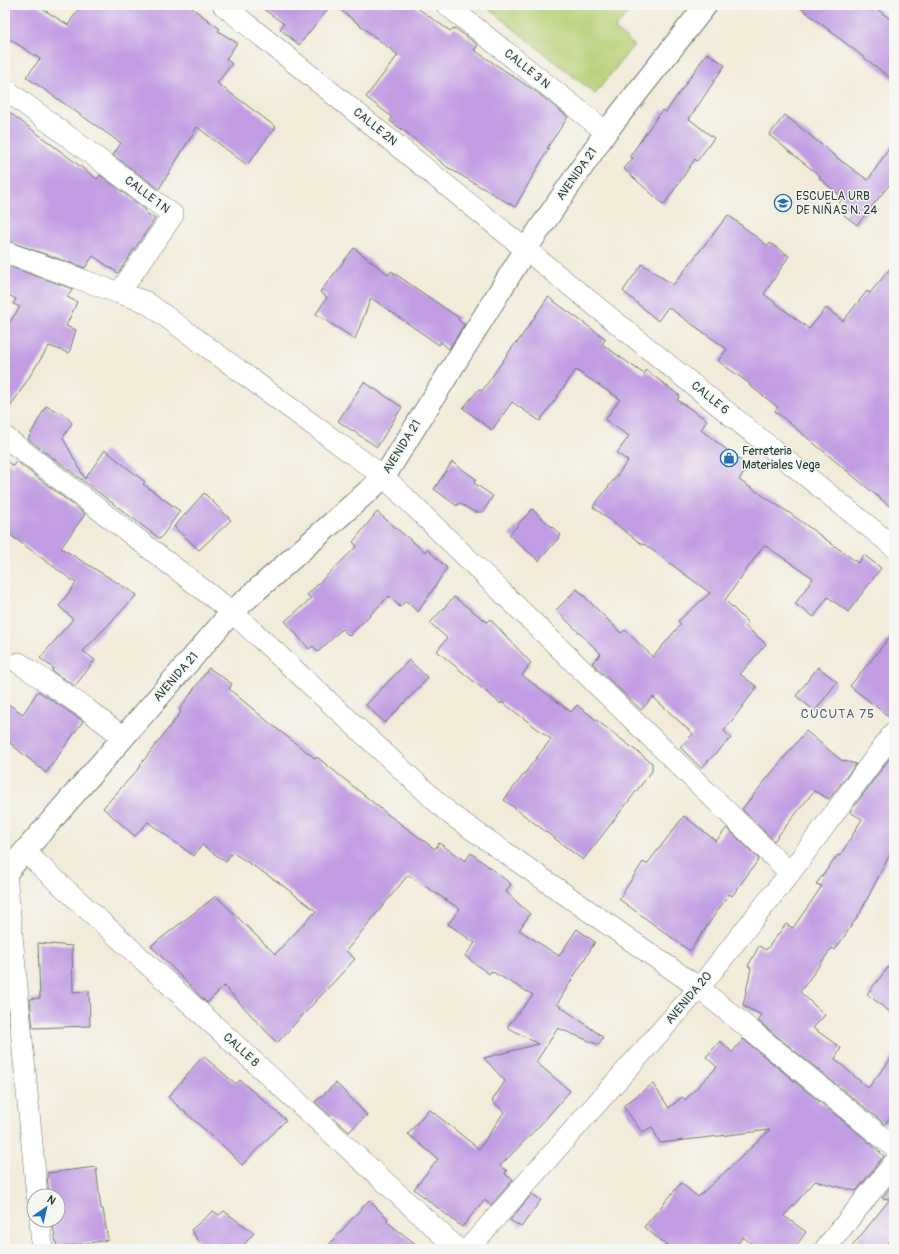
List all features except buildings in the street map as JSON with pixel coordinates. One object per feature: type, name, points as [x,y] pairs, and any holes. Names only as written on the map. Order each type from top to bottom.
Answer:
[{"type":"main road","name":"AVENIDA 21","points":[[5,874],[232,612],[384,477],[526,249],[606,132],[706,5]]},
{"type":"street","name":"CALLE 2N","points":[[223,5],[526,249]]},
{"type":"street","name":"CALLE 3 N","points":[[447,5],[606,132]]},
{"type":"street","name":"CALLE 1 N","points":[[5,89],[173,215],[119,293]]},
{"type":"street","name":"CALLE 6","points":[[526,249],[894,547]]},
{"type":"street","points":[[5,252],[146,302],[384,477],[790,873]]},
{"type":"street","points":[[5,437],[232,612],[450,814],[699,988],[894,1147]]},
{"type":"street","points":[[19,663],[84,707],[123,737]]},
{"type":"street","name":"AVENIDA 20","points":[[468,1249],[699,988],[790,873],[894,732]]},
{"type":"street","name":"CALLE 8","points":[[24,851],[458,1249]]},
{"type":"street","points":[[5,874],[36,1188]]},
{"type":"street","points":[[825,1249],[894,1163]]},
{"type":"street","points":[[41,1228],[42,1249]]},
{"type":"green space","points":[[484,5],[634,5],[615,29],[634,45],[595,94]]},
{"type":"place","name":"ESCUELA URB DE NIÑAS N. 24","points":[[783,203]]},
{"type":"place","name":"Ferreteria Materiales Vega","points":[[729,458]]},
{"type":"district","name":"CUCUTA 75","points":[[838,714]]}]
